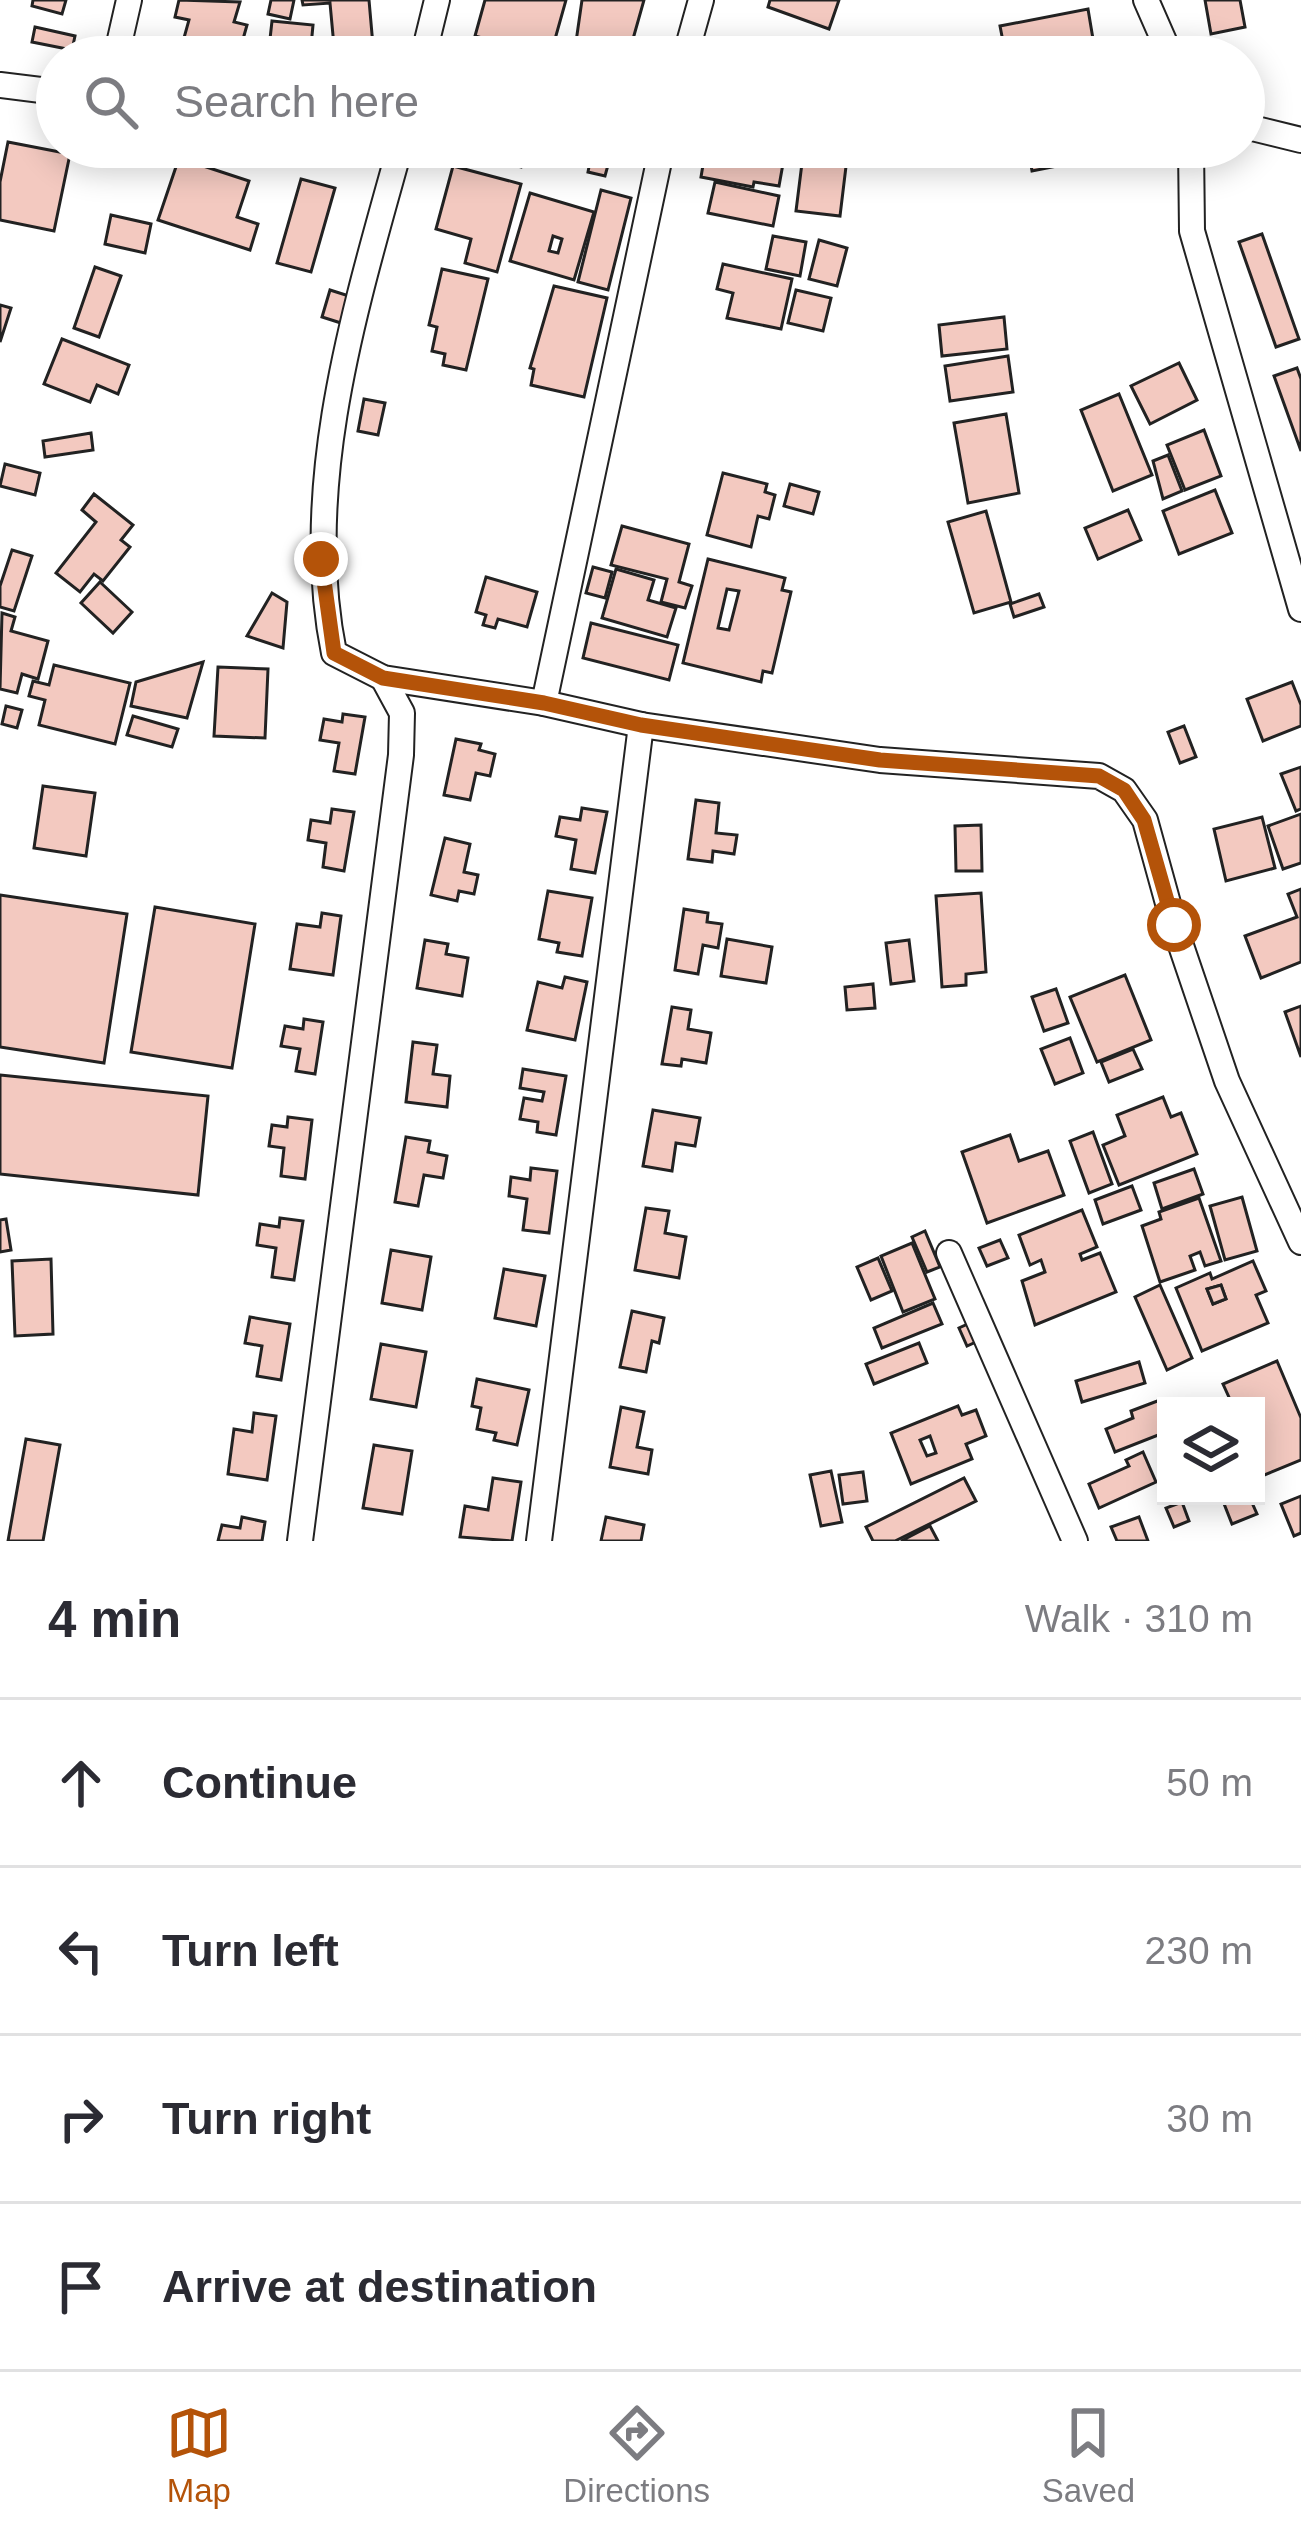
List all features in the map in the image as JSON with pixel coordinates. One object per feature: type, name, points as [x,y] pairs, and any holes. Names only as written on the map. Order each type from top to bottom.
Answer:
[{"type":"street","points":[[121,36],[129,0]]},
{"type":"street","points":[[428,36],[437,0]]},
{"type":"street","points":[[691,36],[701,0]]},
{"type":"street","points":[[1146,0],[1162,36]]},
{"type":"street","points":[[0,85],[36,89]]},
{"type":"street","points":[[1265,131],[1301,140]]},
{"type":"street","points":[[395,168],[335,404],[321,559],[334,653],[383,678],[544,703],[641,725],[880,760],[1099,776],[1124,790],[1144,820],[1227,1081],[1301,1242]]},
{"type":"street","points":[[544,703],[658,168]]},
{"type":"street","points":[[1191,168],[1192,231],[1301,609]]},
{"type":"street","points":[[300,1541],[401,755],[402,712],[383,678]]},
{"type":"street","points":[[539,1541],[641,725]]},
{"type":"street","points":[[949,1253],[1075,1541]]},
{"type":"building","points":[[33,0],[66,0],[62,14],[32,6]]},
{"type":"building","points":[[179,0],[240,2],[234,22],[247,25],[244,36],[185,36],[189,20],[175,17]]},
{"type":"building","points":[[271,0],[294,0],[290,19],[268,14]]},
{"type":"building","points":[[302,0],[369,0],[372,36],[333,36],[330,3],[303,5]]},
{"type":"building","points":[[485,0],[566,0],[556,36],[475,36]]},
{"type":"building","points":[[582,0],[644,0],[634,36],[577,36]]},
{"type":"building","points":[[770,0],[839,0],[829,29],[768,7]]},
{"type":"building","points":[[1205,0],[1240,0],[1245,27],[1211,34]]},
{"type":"building","points":[[1088,9],[1092,36],[1002,36],[1000,26]]},
{"type":"building","points":[[272,21],[313,25],[312,36],[270,36]]},
{"type":"building","points":[[35,27],[75,36],[36,36],[36,43],[32,42]]},
{"type":"building","points":[[8,142],[36,147],[36,168],[67,168],[54,231],[0,220],[0,182]]},
{"type":"building","points":[[176,168],[209,168],[249,181],[237,217],[258,224],[250,250],[158,220]]},
{"type":"building","points":[[452,168],[521,184],[497,272],[465,263],[471,239],[436,229]]},
{"type":"building","points":[[589,168],[607,168],[605,176],[588,172]]},
{"type":"building","points":[[702,168],[782,168],[779,186],[754,182],[753,187],[701,177]]},
{"type":"building","points":[[801,168],[846,168],[840,216],[796,211]]},
{"type":"building","points":[[301,179],[335,188],[311,272],[277,263]]},
{"type":"building","points":[[715,182],[779,196],[773,226],[708,213]]},
{"type":"building","points":[[601,190],[631,198],[608,290],[578,282]]},
{"type":"building","points":[[530,193],[594,212],[574,280],[510,261]],"holes":[[[553,236],[562,239],[558,253],[549,251]]]},
{"type":"building","points":[[111,215],[151,224],[145,253],[105,244]]},
{"type":"building","points":[[1262,234],[1299,339],[1276,347],[1239,242]]},
{"type":"building","points":[[773,236],[806,242],[800,276],[766,269]]},
{"type":"building","points":[[819,240],[847,248],[837,286],[809,279]]},
{"type":"building","points":[[723,264],[792,279],[781,329],[727,318],[733,293],[717,289]]},
{"type":"building","points":[[95,267],[121,276],[99,337],[74,328]]},
{"type":"building","points":[[442,269],[488,279],[466,370],[443,365],[445,354],[432,351],[437,327],[429,325]]},
{"type":"building","points":[[554,286],[607,298],[584,397],[531,385],[534,369],[530,368]]},
{"type":"building","points":[[330,290],[349,296],[341,323],[322,317]]},
{"type":"building","points":[[796,290],[831,298],[823,331],[788,323]]},
{"type":"building","points":[[0,305],[11,308],[0,342]]},
{"type":"building","points":[[1004,317],[1007,349],[942,356],[939,325]]},
{"type":"building","points":[[62,339],[129,365],[118,394],[97,385],[90,402],[44,384]]},
{"type":"building","points":[[1008,356],[1013,392],[950,401],[945,366]]},
{"type":"building","points":[[1179,363],[1197,400],[1150,424],[1131,386]]},
{"type":"building","points":[[1297,368],[1301,379],[1301,451],[1274,376]]},
{"type":"building","points":[[1119,394],[1152,475],[1113,491],[1081,410]]},
{"type":"building","points":[[364,399],[385,403],[378,435],[358,431]]},
{"type":"building","points":[[1006,414],[1019,493],[968,503],[954,423]]},
{"type":"building","points":[[1204,430],[1221,476],[1185,490],[1167,445]]},
{"type":"building","points":[[91,433],[93,450],[45,457],[43,441]]},
{"type":"building","points":[[1168,455],[1182,491],[1163,499],[1153,461]]},
{"type":"building","points":[[5,464],[40,473],[35,495],[0,486]]},
{"type":"building","points":[[723,473],[767,484],[765,492],[775,495],[769,519],[758,516],[751,547],[707,535]]},
{"type":"building","points":[[790,484],[819,492],[813,514],[784,506]]},
{"type":"building","points":[[1215,490],[1232,533],[1179,554],[1163,511]]},
{"type":"building","points":[[94,494],[133,525],[121,540],[130,547],[103,581],[94,574],[80,592],[56,573],[96,522],[82,510]]},
{"type":"building","points":[[1128,510],[1141,540],[1098,559],[1085,528]]},
{"type":"building","points":[[986,511],[1011,602],[974,613],[948,522]]},
{"type":"building","points":[[622,526],[689,544],[679,582],[692,586],[685,608],[661,602],[667,579],[611,565]]},
{"type":"building","points":[[12,550],[32,556],[14,611],[0,607],[0,586]]},
{"type":"building","points":[[708,559],[785,578],[782,590],[791,592],[772,673],[763,671],[761,682],[683,663]],"holes":[[[727,589],[739,591],[729,630],[718,628]]]},
{"type":"building","points":[[593,567],[612,572],[605,598],[586,593]]},
{"type":"building","points":[[616,569],[654,580],[648,600],[676,608],[667,637],[602,618]]},
{"type":"building","points":[[486,577],[537,592],[527,627],[498,619],[495,628],[483,625],[486,615],[476,612]]},
{"type":"building","points":[[100,582],[132,612],[113,633],[81,603]]},
{"type":"building","points":[[272,593],[287,602],[283,648],[247,636]]},
{"type":"building","points":[[1039,594],[1044,607],[1014,617],[1010,604]]},
{"type":"building","points":[[2,613],[15,617],[11,631],[48,641],[38,679],[22,674],[17,693],[0,689]]},
{"type":"building","points":[[591,623],[678,645],[669,680],[583,658]]},
{"type":"building","points":[[203,662],[187,718],[131,706],[136,682]]},
{"type":"building","points":[[54,665],[130,683],[115,744],[39,725],[45,700],[29,696],[33,681],[49,685]]},
{"type":"building","points":[[218,667],[268,669],[265,738],[214,736]]},
{"type":"building","points":[[1292,682],[1301,705],[1301,726],[1263,741],[1247,699]]},
{"type":"building","points":[[6,706],[22,710],[17,728],[2,724]]},
{"type":"building","points":[[343,714],[365,717],[355,774],[334,771],[339,743],[320,740],[324,719],[342,722]]},
{"type":"building","points":[[133,716],[178,729],[172,747],[127,735]]},
{"type":"building","points":[[1184,726],[1196,757],[1180,763],[1168,732]]},
{"type":"building","points":[[456,739],[481,744],[479,750],[495,754],[490,776],[476,773],[470,800],[444,795]]},
{"type":"building","points":[[1301,767],[1301,809],[1296,811],[1281,774]]},
{"type":"building","points":[[43,786],[95,793],[86,856],[34,848]]},
{"type":"building","points":[[696,800],[719,803],[716,833],[737,835],[734,854],[713,851],[712,862],[688,859]]},
{"type":"building","points":[[582,808],[607,812],[595,873],[571,869],[576,840],[556,836],[560,817],[580,820]]},
{"type":"building","points":[[332,809],[354,812],[344,871],[323,867],[326,843],[308,840],[311,820],[330,823]]},
{"type":"building","points":[[1301,814],[1301,863],[1283,869],[1268,826]]},
{"type":"building","points":[[1262,817],[1275,868],[1226,881],[1214,829]]},
{"type":"building","points":[[981,825],[982,871],[956,871],[955,826]]},
{"type":"building","points":[[445,838],[470,844],[464,872],[478,875],[474,894],[459,891],[457,901],[431,895]]},
{"type":"building","points":[[1301,889],[1301,962],[1261,978],[1245,936],[1297,917],[1288,894]]},
{"type":"building","points":[[548,891],[592,898],[582,956],[557,952],[559,943],[539,939]]},
{"type":"building","points":[[981,893],[986,972],[966,974],[966,985],[942,987],[936,896]]},
{"type":"building","points":[[0,895],[127,914],[104,1063],[0,1047]]},
{"type":"building","points":[[155,907],[255,924],[232,1068],[131,1052]]},
{"type":"building","points":[[684,909],[708,913],[707,922],[722,924],[718,948],[703,945],[698,974],[675,970]]},
{"type":"building","points":[[322,913],[341,916],[333,975],[290,969],[297,924],[320,927]]},
{"type":"building","points":[[727,939],[772,947],[766,983],[721,976]]},
{"type":"building","points":[[425,940],[448,944],[446,954],[468,958],[462,996],[417,988]]},
{"type":"building","points":[[909,940],[914,981],[891,984],[886,943]]},
{"type":"building","points":[[1125,975],[1151,1040],[1097,1062],[1070,997]]},
{"type":"building","points":[[565,977],[587,982],[575,1040],[527,1030],[538,982],[562,988]]},
{"type":"building","points":[[873,984],[875,1008],[847,1010],[845,987]]},
{"type":"building","points":[[1056,989],[1068,1023],[1044,1031],[1032,997]]},
{"type":"building","points":[[1301,1006],[1301,1057],[1285,1012]]},
{"type":"building","points":[[672,1007],[691,1010],[688,1029],[711,1033],[706,1063],[682,1059],[681,1066],[662,1064]]},
{"type":"building","points":[[304,1019],[323,1022],[315,1074],[296,1071],[300,1049],[281,1046],[285,1026],[303,1029]]},
{"type":"building","points":[[1070,1038],[1083,1073],[1055,1084],[1041,1049]]},
{"type":"building","points":[[413,1042],[437,1045],[433,1074],[450,1076],[447,1107],[406,1102]]},
{"type":"building","points":[[1133,1049],[1142,1069],[1109,1082],[1101,1062]]},
{"type":"building","points":[[523,1069],[566,1076],[556,1135],[537,1132],[538,1122],[520,1119],[524,1098],[542,1101],[544,1092],[520,1088]]},
{"type":"building","points":[[0,1075],[208,1096],[198,1195],[0,1174]]},
{"type":"building","points":[[1163,1097],[1171,1117],[1181,1113],[1197,1154],[1119,1185],[1103,1145],[1125,1136],[1117,1115]]},
{"type":"building","points":[[653,1110],[700,1118],[695,1146],[676,1143],[672,1171],[643,1166]]},
{"type":"building","points":[[288,1117],[312,1120],[305,1179],[281,1176],[284,1148],[269,1146],[272,1125],[287,1127]]},
{"type":"building","points":[[1093,1132],[1112,1184],[1089,1193],[1070,1141]]},
{"type":"building","points":[[1010,1135],[1019,1161],[1048,1151],[1064,1195],[987,1223],[962,1152]]},
{"type":"building","points":[[406,1137],[430,1141],[428,1152],[447,1156],[443,1178],[424,1175],[418,1206],[395,1202]]},
{"type":"building","points":[[531,1168],[557,1171],[549,1233],[523,1230],[527,1199],[509,1196],[511,1177],[530,1180]]},
{"type":"building","points":[[1194,1169],[1203,1194],[1162,1209],[1154,1183]]},
{"type":"building","points":[[1132,1186],[1141,1210],[1103,1224],[1095,1200]]},
{"type":"building","points":[[1242,1197],[1257,1251],[1225,1260],[1210,1206]]},
{"type":"building","points":[[1199,1198],[1221,1261],[1205,1266],[1200,1252],[1190,1256],[1195,1270],[1160,1282],[1142,1226],[1161,1219],[1159,1212]]},
{"type":"building","points":[[646,1208],[669,1211],[665,1233],[686,1237],[679,1278],[635,1270]]},
{"type":"building","points":[[1082,1210],[1097,1247],[1080,1254],[1082,1260],[1100,1253],[1116,1292],[1035,1325],[1022,1281],[1045,1272],[1041,1260],[1030,1265],[1019,1235]]},
{"type":"building","points":[[280,1218],[303,1221],[294,1280],[272,1277],[276,1248],[257,1245],[260,1224],[279,1227]]},
{"type":"building","points":[[6,1219],[11,1250],[0,1252],[0,1220]]},
{"type":"building","points":[[925,1231],[940,1267],[927,1272],[912,1237]]},
{"type":"building","points":[[1000,1240],[1008,1258],[987,1266],[979,1248]]},
{"type":"building","points":[[912,1243],[935,1299],[903,1312],[881,1256]]},
{"type":"building","points":[[391,1250],[431,1257],[422,1310],[382,1303]]},
{"type":"building","points":[[878,1258],[892,1291],[871,1300],[857,1267]]},
{"type":"building","points":[[51,1259],[53,1334],[15,1336],[12,1261]]},
{"type":"building","points":[[1253,1261],[1266,1291],[1256,1295],[1268,1323],[1202,1351],[1176,1288],[1210,1273],[1212,1279]],"holes":[[[1221,1285],[1226,1299],[1213,1304],[1207,1289]]]},
{"type":"building","points":[[504,1269],[545,1276],[536,1326],[495,1318]]},
{"type":"building","points":[[1160,1285],[1192,1358],[1167,1370],[1135,1297]]},
{"type":"building","points":[[1221,1285],[1226,1299],[1213,1304],[1207,1289]]},
{"type":"building","points":[[933,1303],[942,1324],[882,1348],[874,1328]]},
{"type":"building","points":[[632,1311],[664,1318],[659,1343],[652,1341],[646,1372],[620,1367]]},
{"type":"building","points":[[250,1317],[290,1324],[281,1380],[257,1376],[262,1346],[245,1343]]},
{"type":"building","points":[[970,1323],[978,1341],[967,1346],[959,1328]]},
{"type":"building","points":[[919,1343],[927,1363],[874,1384],[866,1364]]},
{"type":"building","points":[[381,1344],[426,1352],[416,1407],[371,1399]]},
{"type":"building","points":[[1277,1361],[1301,1418],[1301,1460],[1265,1475],[1265,1397],[1229,1397],[1223,1384]]},
{"type":"building","points":[[1139,1362],[1145,1383],[1082,1402],[1076,1381]]},
{"type":"building","points":[[477,1379],[529,1390],[517,1445],[494,1440],[496,1433],[477,1429],[481,1408],[472,1406]]},
{"type":"building","points":[[1157,1401],[1157,1436],[1115,1452],[1106,1429],[1133,1418],[1131,1411]]},
{"type":"building","points":[[958,1406],[962,1415],[976,1410],[986,1436],[966,1444],[972,1459],[911,1484],[891,1433]],"holes":[[[930,1436],[936,1453],[927,1456],[920,1440]]]},
{"type":"building","points":[[621,1407],[644,1412],[637,1447],[652,1450],[648,1474],[610,1467]]},
{"type":"building","points":[[254,1413],[276,1416],[267,1480],[228,1474],[234,1429],[252,1432]]},
{"type":"building","points":[[26,1439],[60,1445],[43,1541],[8,1541]]},
{"type":"building","points":[[374,1445],[412,1451],[402,1514],[363,1508]]},
{"type":"building","points":[[1143,1452],[1156,1482],[1099,1508],[1089,1484],[1129,1466],[1126,1460]]},
{"type":"building","points":[[831,1471],[842,1522],[821,1526],[810,1475]]},
{"type":"building","points":[[863,1472],[867,1501],[843,1504],[839,1475]]},
{"type":"building","points":[[493,1478],[521,1482],[512,1541],[460,1537],[465,1506],[488,1510]]},
{"type":"building","points":[[964,1478],[976,1501],[895,1541],[873,1541],[866,1527]]},
{"type":"building","points":[[1301,1496],[1301,1533],[1294,1536],[1281,1504]]},
{"type":"building","points":[[1183,1505],[1189,1521],[1174,1527],[1166,1508]]},
{"type":"building","points":[[1225,1505],[1253,1505],[1257,1514],[1232,1524]]},
{"type":"building","points":[[242,1517],[265,1522],[262,1541],[218,1541],[222,1525],[240,1528]]},
{"type":"building","points":[[606,1517],[644,1525],[641,1541],[601,1541]]},
{"type":"building","points":[[1139,1517],[1148,1541],[1117,1541],[1111,1527]]},
{"type":"building","points":[[930,1526],[938,1541],[901,1541]]},
{"type":"route","points":[[321,559],[334,653],[383,678],[544,703],[641,725],[880,760],[1099,776],[1124,790],[1144,820],[1174,925]]}]
